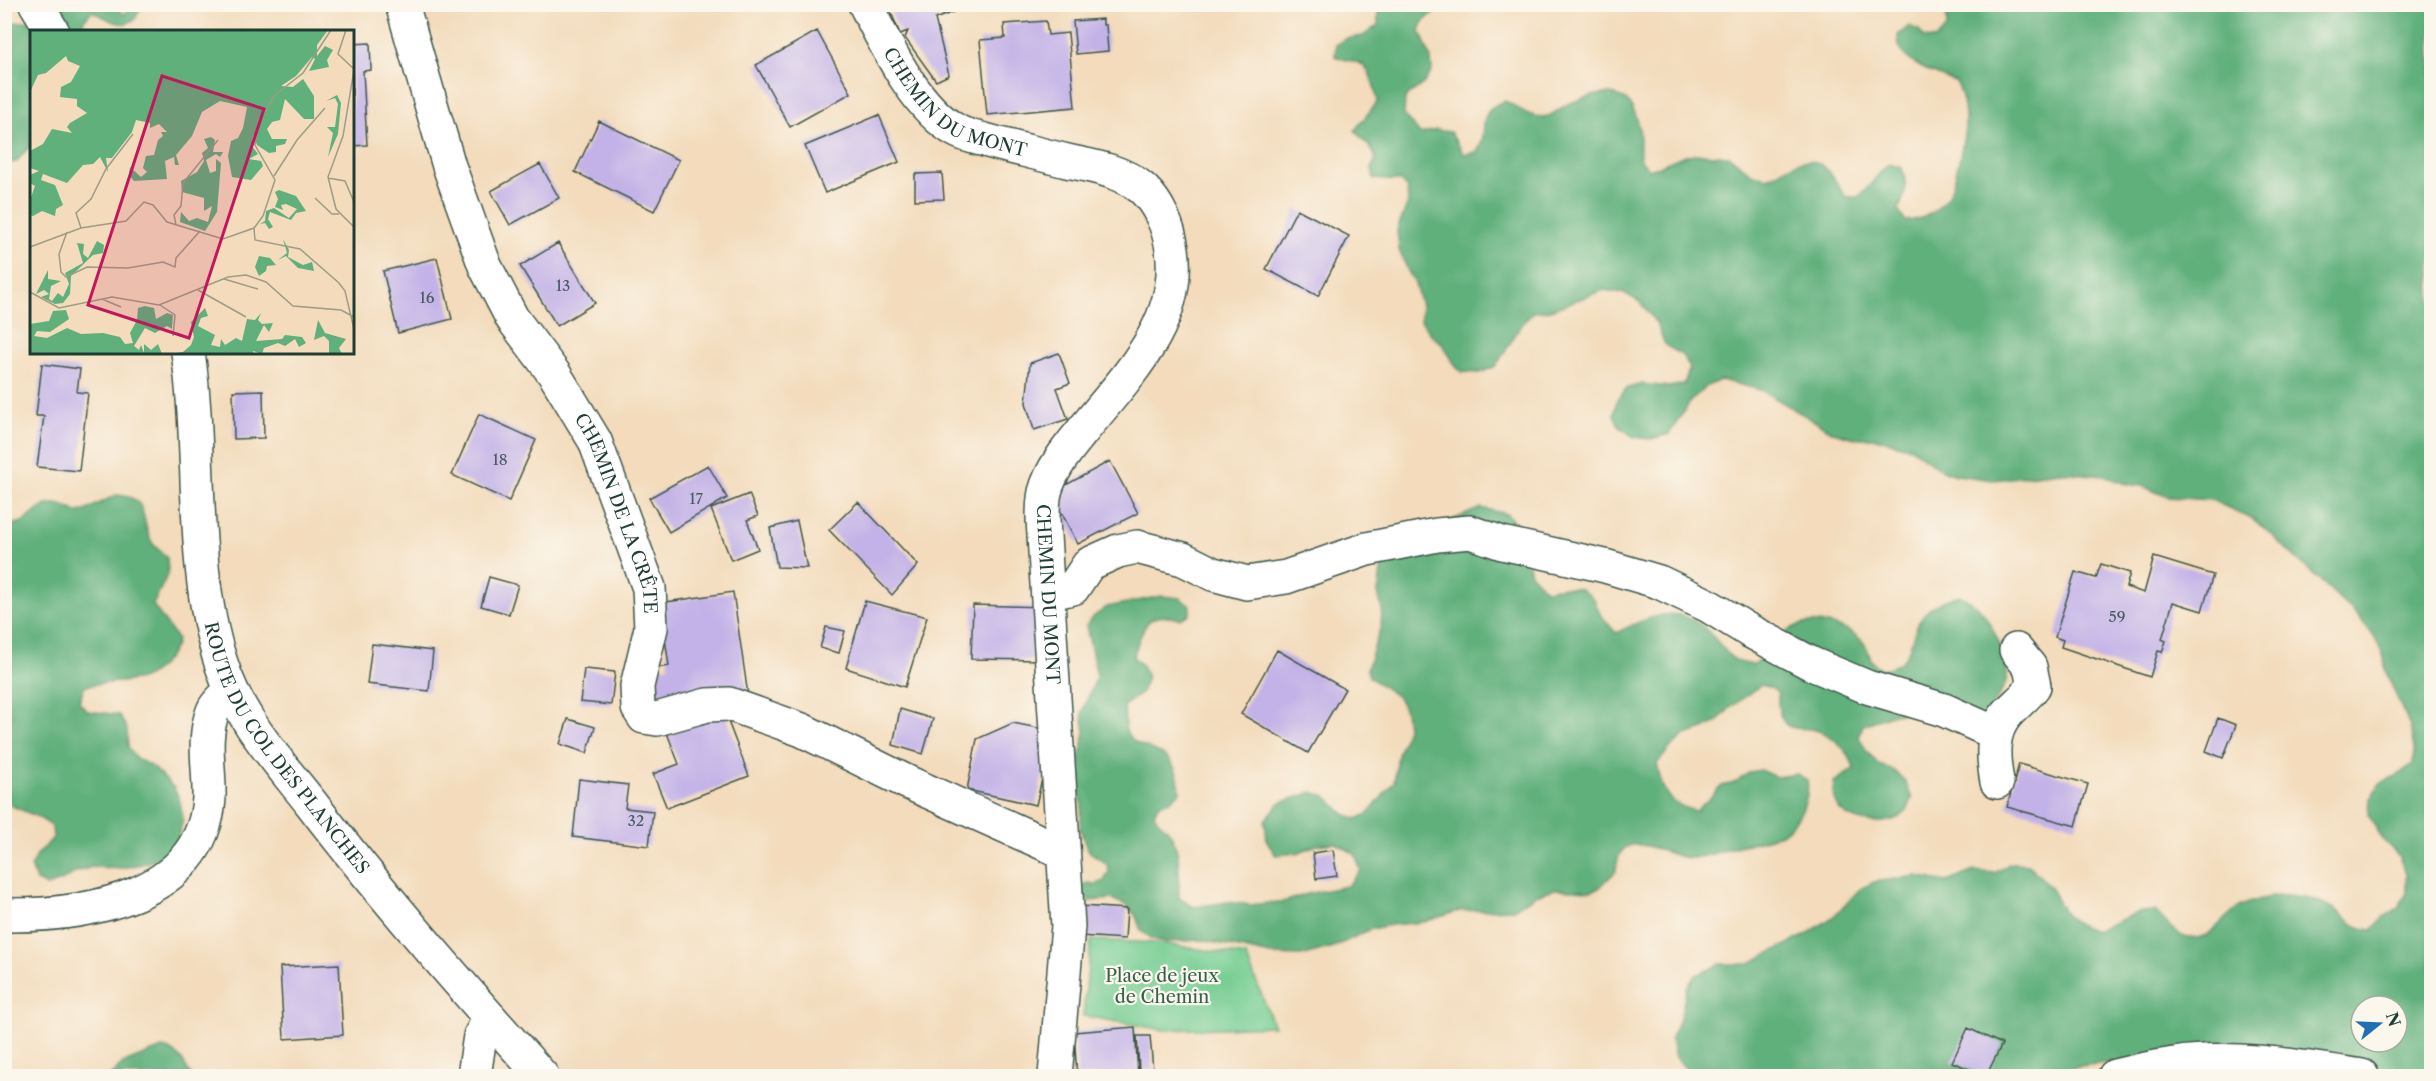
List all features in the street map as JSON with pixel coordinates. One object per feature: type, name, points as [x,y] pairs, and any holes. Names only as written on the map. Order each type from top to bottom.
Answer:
[{"type":"street","points":[[36,4],[52,30]]},
{"type":"street","name":"CHEMIN DE LA CRÊTE","points":[[402,4],[450,166],[485,266],[512,318],[555,375],[595,441],[649,588],[651,627],[637,686],[638,708],[644,717],[657,719],[707,705],[729,705],[802,730],[908,782],[1064,852]]},
{"type":"street","name":"CHEMIN DU MONT","points":[[865,4],[903,72],[924,102],[947,125],[960,133],[1019,150],[1094,167],[1121,176],[1142,188],[1166,223],[1174,267],[1165,314],[1154,338],[1058,464],[1045,493],[1043,519],[1068,926],[1055,1077]]},
{"type":"street","name":"ROUTE DU COL DES PLANCHES","points":[[188,354],[207,598],[216,647],[231,690],[251,725],[352,857],[542,1077]]},
{"type":"street","points":[[1049,593],[1073,588],[1089,564],[1118,551],[1137,547],[1183,559],[1213,574],[1247,583],[1286,577],[1367,549],[1437,535],[1470,532],[1502,543],[1605,566],[1659,582],[1707,604],[1748,630],[1812,664],[1867,687],[1944,710],[1995,733]]},
{"type":"street","points":[[1997,782],[1994,766],[1995,733],[2005,716],[2034,686],[2030,667],[2016,650]]},
{"type":"street","points":[[4,915],[73,911],[128,897],[164,880],[181,866],[200,838],[206,818],[209,798],[207,745],[213,711],[231,690]]},
{"type":"street","points":[[474,1077],[480,1036],[490,1018]]},
{"type":"street","points":[[2115,1077],[2175,1063],[2226,1062],[2288,1065],[2362,1077]]},
{"type":"green space","points":[[48,5],[115,5],[123,14],[136,5],[140,9],[135,19],[126,24],[114,22],[92,11],[83,21],[85,30],[30,30],[30,146],[16,162],[5,163],[4,24],[30,21]]},
{"type":"green space","points":[[1378,5],[1443,5],[1424,21],[1420,30],[1431,59],[1432,71],[1424,83],[1405,98],[1404,115],[1420,134],[1436,130],[1450,132],[1464,154],[1477,152],[1483,137],[1486,116],[1495,105],[1505,101],[1526,113],[1542,117],[1551,115],[1565,105],[1591,96],[1612,94],[1629,103],[1635,113],[1640,132],[1640,160],[1650,170],[1685,155],[1702,154],[1729,156],[1751,173],[1768,178],[1793,164],[1810,161],[1825,168],[1846,197],[1858,197],[1889,164],[1902,168],[1904,174],[1905,189],[1898,210],[1905,221],[1924,217],[1935,210],[1948,196],[1962,147],[1965,114],[1957,83],[1911,61],[1900,49],[1898,42],[1898,35],[1909,26],[1919,30],[1924,38],[1935,39],[1947,27],[1946,5],[2431,5],[2431,1076],[2159,1076],[2121,1061],[2073,1067],[2060,1076],[1688,1076],[1687,1070],[1674,1055],[1671,1037],[1681,1015],[1687,987],[1695,976],[1720,964],[1748,964],[1804,936],[1834,916],[1860,889],[1874,882],[1916,876],[1947,882],[1974,871],[1995,873],[2011,863],[2028,864],[2049,886],[2067,916],[2077,924],[2095,931],[2139,912],[2155,911],[2178,934],[2199,938],[2212,931],[2241,906],[2284,896],[2321,902],[2333,908],[2354,925],[2372,930],[2384,917],[2398,908],[2407,893],[2406,873],[2398,855],[2383,840],[2369,816],[2370,798],[2381,782],[2396,776],[2413,764],[2414,749],[2410,727],[2385,670],[2384,657],[2374,636],[2357,615],[2264,528],[2248,517],[2211,500],[2168,497],[2142,486],[2127,484],[2104,476],[2060,472],[1993,480],[1957,475],[1941,470],[1911,448],[1876,438],[1855,438],[1833,432],[1761,390],[1720,380],[1707,386],[1692,399],[1669,434],[1651,439],[1634,437],[1620,427],[1614,415],[1617,400],[1626,389],[1641,384],[1669,387],[1684,384],[1690,367],[1682,355],[1665,345],[1657,324],[1640,302],[1624,293],[1604,290],[1550,310],[1533,312],[1520,327],[1496,366],[1480,373],[1462,372],[1457,368],[1441,342],[1433,337],[1421,321],[1421,306],[1414,280],[1399,250],[1397,230],[1408,203],[1407,188],[1400,181],[1374,179],[1372,167],[1376,159],[1369,146],[1355,130],[1378,101],[1367,69],[1359,63],[1335,56],[1336,45],[1344,39],[1363,36],[1378,25]]},
{"type":"green space","points":[[116,495],[128,496],[140,505],[153,544],[167,558],[168,573],[153,605],[177,639],[173,650],[157,670],[137,680],[84,687],[79,702],[88,711],[119,715],[127,729],[128,747],[136,758],[154,768],[174,788],[180,801],[183,821],[175,847],[158,858],[122,868],[92,867],[47,886],[36,881],[31,866],[37,855],[53,838],[52,826],[38,817],[5,803],[5,523],[15,524],[23,521],[43,506],[52,504],[62,505],[76,512],[85,511]]},
{"type":"green space","points":[[1481,508],[1507,514],[1521,529],[1531,574],[1546,590],[1563,587],[1581,589],[1594,599],[1600,614],[1616,633],[1657,616],[1681,615],[1704,628],[1732,657],[1740,662],[1753,665],[1786,632],[1805,624],[1826,624],[1857,636],[1867,647],[1871,660],[1882,669],[1901,662],[1906,657],[1916,628],[1928,610],[1960,595],[1979,608],[1993,630],[2005,660],[2007,676],[2005,683],[1994,703],[1973,724],[1907,712],[1863,725],[1859,737],[1866,750],[1878,764],[1894,771],[1905,781],[1912,799],[1906,812],[1890,821],[1880,822],[1860,821],[1843,812],[1834,800],[1833,788],[1834,782],[1854,769],[1848,755],[1838,743],[1825,734],[1786,725],[1779,712],[1778,694],[1772,688],[1761,685],[1730,708],[1717,722],[1685,735],[1657,764],[1661,782],[1672,800],[1678,805],[1696,811],[1722,786],[1734,783],[1750,772],[1760,770],[1776,777],[1797,774],[1807,780],[1807,794],[1799,815],[1789,827],[1778,835],[1766,839],[1696,858],[1683,857],[1644,845],[1631,845],[1621,852],[1616,871],[1599,888],[1591,891],[1555,889],[1536,895],[1513,909],[1459,911],[1424,922],[1371,929],[1336,946],[1301,956],[1271,955],[1202,940],[1166,942],[1153,939],[1141,931],[1136,916],[1126,905],[1112,899],[1089,901],[1081,896],[1081,887],[1088,883],[1095,884],[1104,881],[1109,871],[1107,864],[1090,852],[1085,844],[1080,829],[1082,804],[1076,776],[1085,732],[1082,712],[1097,676],[1086,626],[1093,617],[1107,607],[1162,596],[1180,598],[1190,606],[1190,614],[1180,619],[1159,617],[1147,623],[1133,657],[1141,664],[1147,677],[1141,693],[1124,706],[1125,727],[1131,738],[1164,755],[1172,763],[1177,775],[1180,792],[1170,801],[1158,805],[1154,814],[1170,833],[1175,844],[1179,867],[1179,898],[1193,907],[1228,902],[1250,905],[1287,901],[1307,894],[1347,886],[1361,871],[1355,854],[1336,843],[1317,845],[1297,853],[1276,855],[1267,841],[1265,820],[1280,803],[1312,792],[1326,796],[1344,814],[1356,819],[1368,814],[1394,782],[1398,755],[1407,728],[1405,711],[1398,697],[1369,677],[1367,669],[1381,626],[1382,610],[1378,593],[1384,548]]},
{"type":"green space","name":"Place de jeux de Chemin","points":[[1091,940],[1157,943],[1246,956],[1274,1026],[1165,1030],[1083,1016]]},
{"type":"green space","points":[[162,1048],[177,1054],[191,1076],[110,1076],[124,1063]]},
{"type":"building","points":[[888,5],[971,5],[935,19],[949,75],[936,81],[905,38],[908,31],[900,34]]},
{"type":"building","points":[[1103,19],[1103,25],[1106,25],[1108,51],[1076,54],[1073,21]]},
{"type":"building","points":[[1046,21],[1048,35],[1068,33],[1075,107],[987,115],[980,40],[1005,38],[1004,24]]},
{"type":"building","points":[[817,31],[851,93],[790,127],[756,65]]},
{"type":"building","points":[[370,43],[371,70],[363,71],[367,145],[354,146],[354,44]]},
{"type":"building","points":[[879,115],[899,162],[825,193],[805,146]]},
{"type":"building","points":[[599,121],[679,160],[654,211],[575,172]]},
{"type":"building","points":[[540,164],[559,198],[510,225],[491,191]]},
{"type":"building","points":[[942,173],[944,199],[915,200],[915,174]]},
{"type":"building","points":[[1297,209],[1349,236],[1318,296],[1266,269]]},
{"type":"building","points":[[558,243],[595,303],[557,326],[520,266]]},
{"type":"building","points":[[437,258],[452,319],[398,333],[383,271]]},
{"type":"building","points":[[1059,353],[1070,383],[1057,388],[1068,419],[1034,430],[1026,403],[1030,363]]},
{"type":"building","points":[[42,364],[80,369],[77,392],[88,393],[79,471],[37,467],[44,416],[36,416]]},
{"type":"building","points":[[263,390],[264,438],[234,439],[233,391]]},
{"type":"building","points":[[479,414],[536,440],[509,501],[452,475]]},
{"type":"building","points":[[1110,461],[1138,513],[1078,544],[1051,493]]},
{"type":"building","points":[[708,465],[727,498],[669,532],[649,498]]},
{"type":"building","points":[[749,494],[758,516],[747,520],[758,549],[731,560],[711,509]]},
{"type":"building","points":[[858,502],[918,565],[892,595],[829,530]]},
{"type":"building","points":[[797,521],[807,568],[777,567],[770,528]]},
{"type":"building","points":[[2154,557],[2213,575],[2202,611],[2173,602],[2162,639],[2166,641],[2162,652],[2158,651],[2150,677],[2061,647],[2063,640],[2055,637],[2075,572],[2096,578],[2101,564],[2130,573],[2126,587],[2144,593]]},
{"type":"building","points":[[489,577],[518,585],[509,614],[481,606]]},
{"type":"building","points":[[733,592],[748,695],[649,709],[643,670],[669,666],[660,603]]},
{"type":"building","points":[[865,601],[927,617],[905,687],[846,668]]},
{"type":"building","points":[[973,605],[1043,607],[1042,660],[971,659]]},
{"type":"building","points":[[826,627],[845,631],[839,653],[820,648]]},
{"type":"building","points":[[372,644],[433,651],[429,691],[367,684]]},
{"type":"building","points":[[1277,650],[1345,689],[1308,753],[1241,714]]},
{"type":"building","points":[[584,669],[615,672],[611,705],[580,702]]},
{"type":"building","points":[[900,709],[933,719],[923,754],[893,745]]},
{"type":"building","points":[[724,711],[749,776],[667,808],[653,774],[679,764],[667,733]]},
{"type":"building","points":[[2218,718],[2236,725],[2223,758],[2206,751]]},
{"type":"building","points":[[568,719],[595,727],[587,753],[560,744]]},
{"type":"building","points":[[1013,723],[1053,731],[1036,805],[967,790],[977,739]]},
{"type":"building","points":[[2019,764],[2088,784],[2076,826],[2007,807]]},
{"type":"building","points":[[579,779],[628,785],[625,808],[653,811],[649,846],[573,837]]},
{"type":"building","points":[[1333,850],[1337,876],[1316,879],[1313,853]]},
{"type":"building","points":[[1081,906],[1127,909],[1125,939],[1079,936]]},
{"type":"building","points":[[339,964],[343,1035],[284,1039],[280,967]]},
{"type":"building","points":[[1135,1027],[1138,1076],[1077,1076],[1074,1032]]},
{"type":"building","points":[[1968,1028],[2002,1044],[1986,1076],[1952,1062]]},
{"type":"building","points":[[1137,1036],[1150,1036],[1153,1070],[1139,1071]]}]
